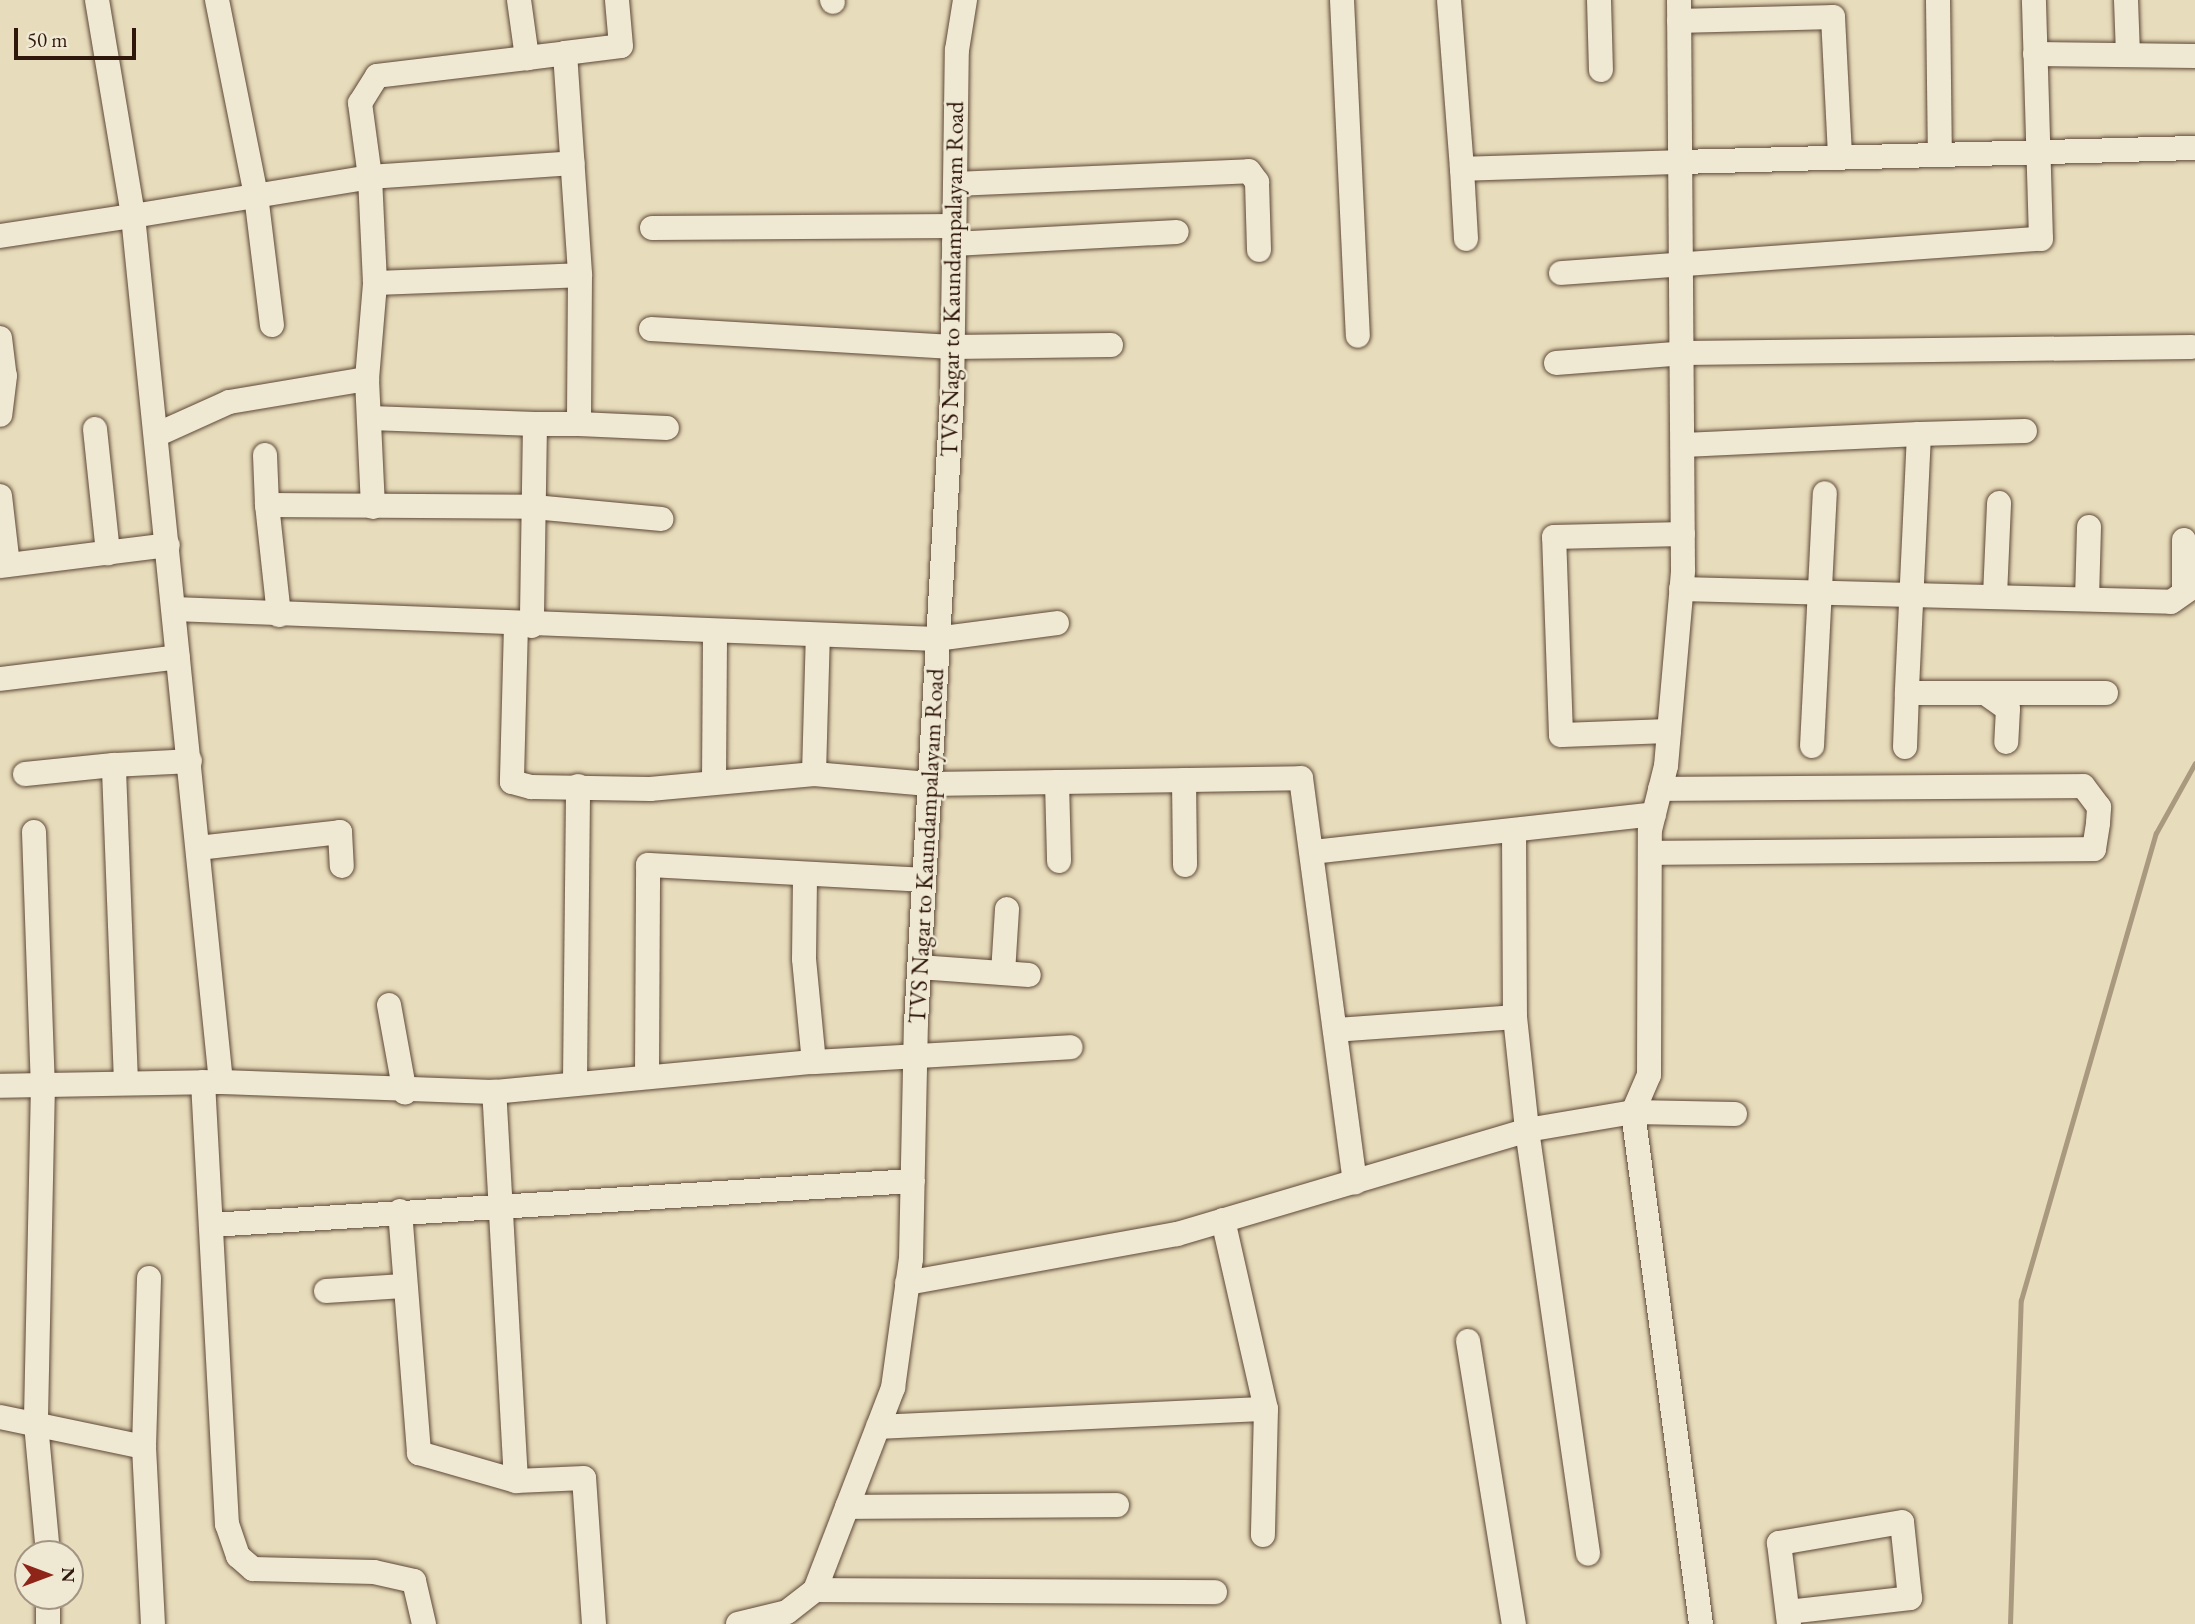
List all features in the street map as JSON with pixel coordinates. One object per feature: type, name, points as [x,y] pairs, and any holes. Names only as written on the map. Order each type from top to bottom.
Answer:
[{"type":"street","points":[[97,0],[133,216],[198,848],[212,1082],[211,1225],[227,1524],[237,1556],[253,1569],[374,1572],[414,1581],[424,1624]]},
{"type":"street","points":[[217,0],[256,195],[272,325]]},
{"type":"street","points":[[519,0],[527,58]]},
{"type":"street","points":[[373,507],[367,379],[375,284],[370,177],[360,103],[377,76],[621,46],[617,0]]},
{"type":"street","name":"TVS Nagar to Kaundampalayam Road","points":[[815,1590],[893,1388],[907,1283],[913,1181],[919,967],[952,347],[955,184],[965,0]]},
{"type":"street","points":[[1342,0],[1358,336]]},
{"type":"street","points":[[1449,0],[1466,239]]},
{"type":"street","points":[[1599,0],[1601,70]]},
{"type":"street","points":[[1938,0],[1940,153]]},
{"type":"street","points":[[1561,273],[2041,239],[2034,0]]},
{"type":"street","points":[[2126,0],[2127,55]]},
{"type":"street","points":[[1701,1624],[1633,1112],[1648,1075],[1647,828],[1660,789],[1669,731],[1681,589],[1685,264],[1680,162],[1679,10],[1833,17],[1840,154]]},
{"type":"street","points":[[565,53],[580,275],[579,424]]},
{"type":"street","points":[[2035,54],[2195,56]]},
{"type":"street","points":[[1462,169],[1840,154],[2195,148]]},
{"type":"street","points":[[0,236],[370,177],[573,163]]},
{"type":"street","points":[[955,184],[1249,171],[1257,182],[1259,250]]},
{"type":"street","points":[[652,228],[954,235],[1177,232]]},
{"type":"street","points":[[375,284],[580,275]]},
{"type":"street","points":[[651,329],[952,347],[1111,345]]},
{"type":"street","points":[[0,338],[5,376],[0,415]]},
{"type":"street","points":[[1556,363],[1685,353],[2192,346]]},
{"type":"street","points":[[156,435],[229,402],[367,379]]},
{"type":"street","points":[[370,418],[667,428]]},
{"type":"street","points":[[535,424],[534,507],[512,782],[650,789],[814,774],[929,783],[1301,778],[1355,1182]]},
{"type":"street","points":[[95,429],[108,553]]},
{"type":"street","points":[[1684,445],[2025,431]]},
{"type":"street","points":[[1905,747],[1919,434]]},
{"type":"street","points":[[265,455],[267,505],[279,615]]},
{"type":"street","points":[[1812,746],[1825,493]]},
{"type":"street","points":[[0,496],[4,565],[168,545]]},
{"type":"street","points":[[1996,596],[1999,503]]},
{"type":"street","points":[[267,505],[534,507],[661,519]]},
{"type":"street","points":[[2087,599],[2089,527]]},
{"type":"street","points":[[1669,731],[1561,735],[1554,537],[1683,534]]},
{"type":"street","points":[[1681,589],[1912,593],[2171,602],[2190,589],[2184,540]]},
{"type":"street","points":[[174,609],[524,626],[936,639],[1057,624]]},
{"type":"street","points":[[714,782],[715,632]]},
{"type":"street","points":[[814,774],[818,635]]},
{"type":"street","points":[[0,679],[178,657]]},
{"type":"street","points":[[1907,693],[2106,693]]},
{"type":"street","points":[[1985,693],[2008,709],[2006,742]]},
{"type":"street","points":[[25,774],[190,761]]},
{"type":"street","points":[[114,765],[126,1082]]},
{"type":"street","points":[[1184,780],[1185,865]]},
{"type":"street","points":[[1056,782],[1059,861]]},
{"type":"street","points":[[575,1080],[578,786]]},
{"type":"street","points":[[1312,852],[1514,832],[1647,828],[2094,849],[2099,807],[2083,786],[1660,789]]},
{"type":"street","points":[[34,832],[43,1084],[36,1424],[47,1540]]},
{"type":"street","points":[[198,848],[340,832],[342,866]]},
{"type":"street","points":[[1514,832],[1516,1017],[1527,1130],[1588,1554]]},
{"type":"street","points":[[647,1075],[648,865],[805,878],[924,880]]},
{"type":"street","points":[[805,878],[805,986],[814,1062]]},
{"type":"street","points":[[1003,973],[1007,909]]},
{"type":"street","points":[[919,967],[1029,975]]},
{"type":"street","points":[[389,1005],[405,1093]]},
{"type":"street","points":[[1335,1030],[1516,1017]]},
{"type":"street","points":[[0,1086],[212,1082],[405,1093],[494,1092],[575,1080],[814,1062],[915,1060],[1071,1047]]},
{"type":"street","points":[[494,1092],[516,1481]]},
{"type":"street","points":[[907,1283],[1223,1220],[1527,1130],[1633,1112],[1735,1114]]},
{"type":"street","points":[[211,1225],[499,1204],[913,1181]]},
{"type":"street","points":[[400,1211],[403,1286],[419,1452],[516,1481],[584,1478],[594,1624]]},
{"type":"street","points":[[1223,1220],[1266,1409],[1263,1535]]},
{"type":"street","points":[[149,1278],[144,1447],[153,1624]]},
{"type":"street","points":[[326,1291],[403,1286]]},
{"type":"street","points":[[1468,1340],[1514,1624]]},
{"type":"street","points":[[878,1427],[1266,1409]]},
{"type":"street","points":[[0,1417],[144,1447]]},
{"type":"street","points":[[847,1507],[1117,1505]]},
{"type":"street","points":[[1902,1522],[1910,1598],[1789,1618],[1779,1543],[1902,1522]]},
{"type":"street","points":[[737,1624],[787,1612],[815,1590],[1215,1592]]},
{"type":"waterway","points":[[2010,1624],[2021,1300],[2156,833],[2195,763]]}]
